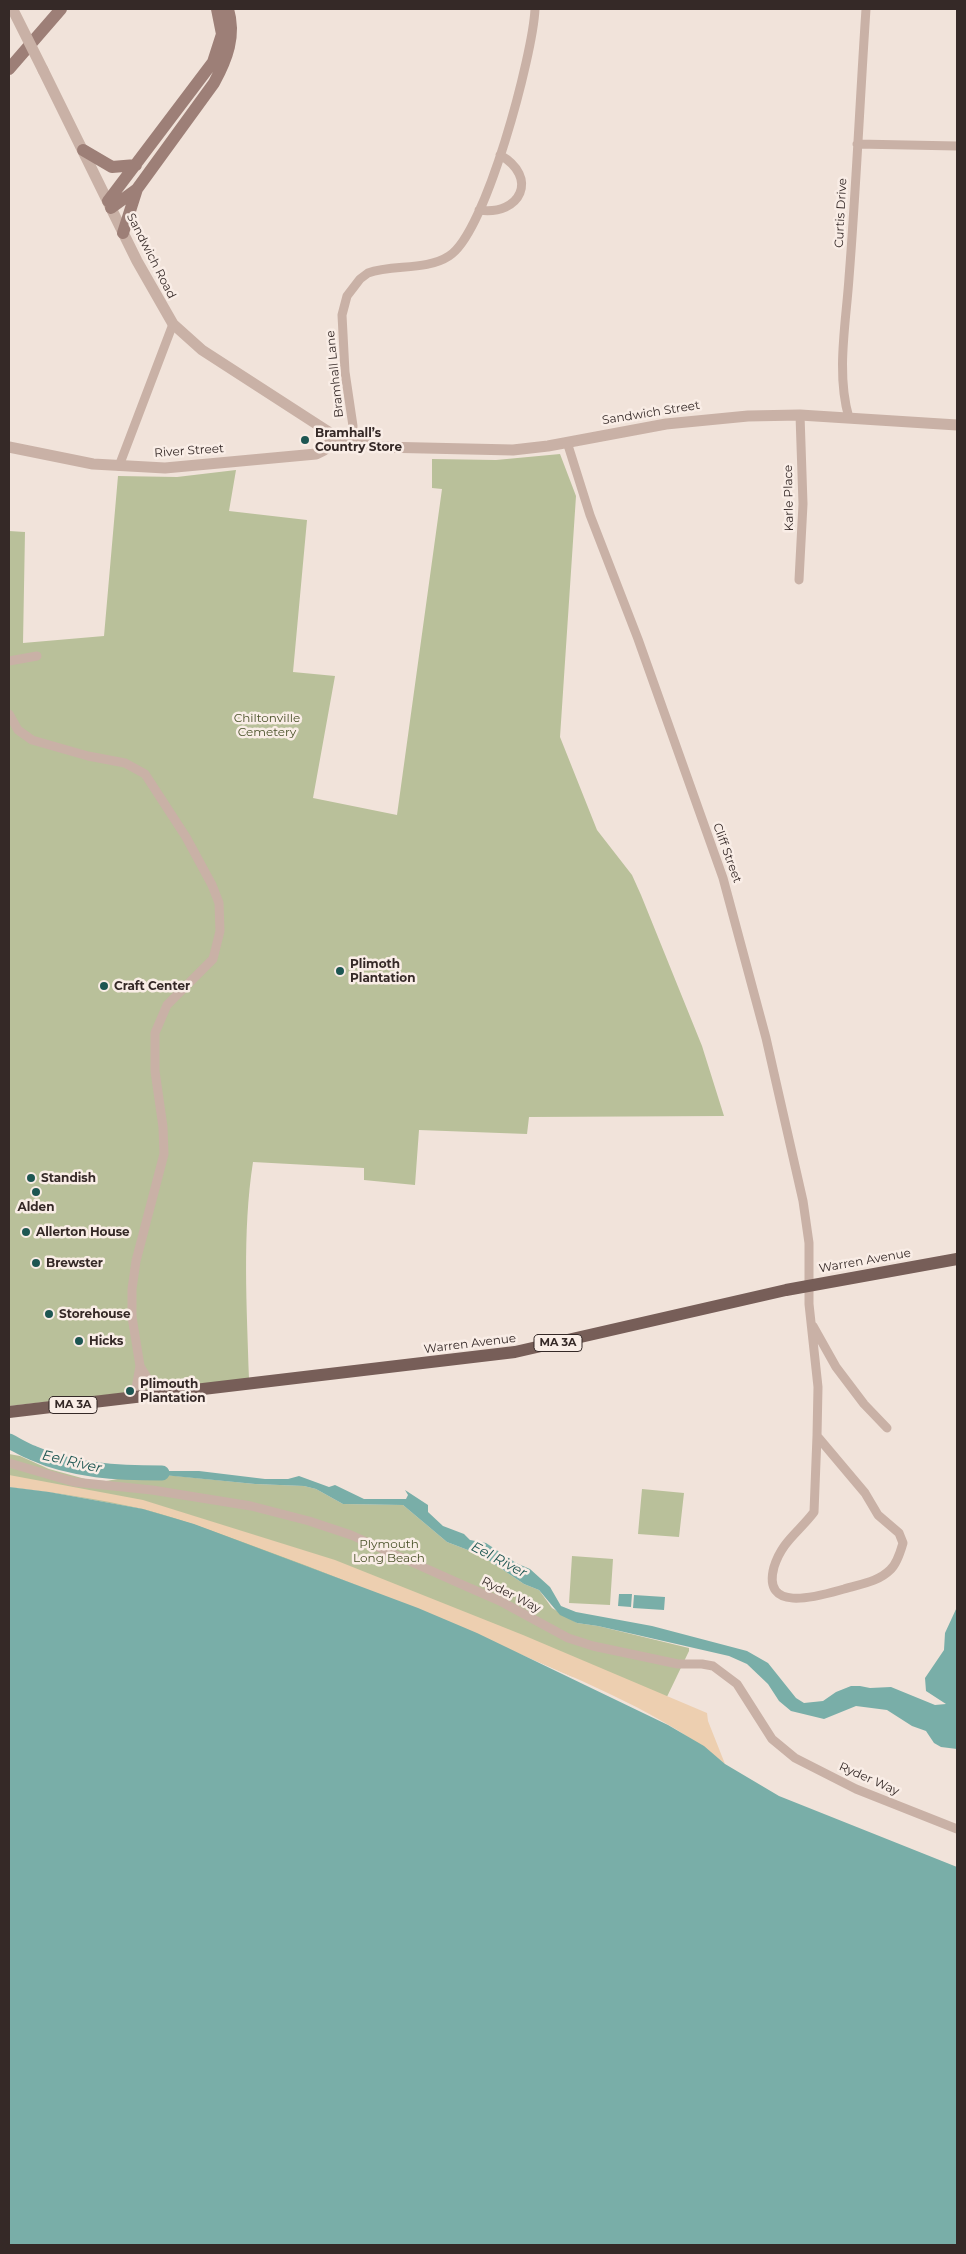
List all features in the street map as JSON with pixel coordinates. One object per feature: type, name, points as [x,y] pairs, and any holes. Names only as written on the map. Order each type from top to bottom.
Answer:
[{"type":"main road","points":[[9,69],[60,9]]},
{"type":"main road","points":[[109,205],[213,62],[222,34],[217,9]]},
{"type":"main road","points":[[123,233],[137,189],[214,83],[220,71],[230,44],[232,28],[228,9]]},
{"type":"main road","points":[[83,150],[112,167],[136,166]]},
{"type":"main road","points":[[109,205],[137,189]]},
{"type":"main road","name":"Warren Avenue","points":[[9,1412],[515,1352],[809,1285],[957,1259]]},
{"type":"street","name":"Bramhall Lane","points":[[350,441],[352,416],[345,372],[342,330],[342,315],[347,296],[360,279],[368,273],[435,262],[451,256],[460,246],[479,210],[500,155],[531,43],[535,9]]},
{"type":"street","name":"Curtis Drive","points":[[849,418],[845,404],[844,370],[866,9]]},
{"type":"street","name":"Sandwich Road","points":[[13,10],[153,292],[173,324],[202,350],[336,436],[350,441]]},
{"type":"street","points":[[857,144],[957,146]]},
{"type":"street","points":[[479,210],[500,210],[511,205],[519,197],[522,183],[519,173],[513,162],[500,155]]},
{"type":"street","points":[[119,466],[173,324]]},
{"type":"street","name":"Sandwich Street","points":[[350,441],[392,448],[479,451],[520,450],[642,427],[696,420],[800,415],[957,425]]},
{"type":"street","name":"Karle Place","points":[[799,580],[803,504],[800,415]]},
{"type":"street","name":"River Street","points":[[9,446],[89,463],[165,468],[316,454],[324,450],[336,436]]},
{"type":"street","name":"Cliff Street","points":[[566,442],[590,515],[638,638],[729,896],[766,1038],[803,1201],[811,1262],[809,1285],[818,1387],[818,1436],[814,1512],[789,1537],[774,1569],[774,1588],[780,1595],[788,1598],[819,1596],[875,1580],[893,1566],[903,1543],[899,1533],[878,1515],[865,1493],[818,1436]]},
{"type":"street","points":[[9,661],[37,656]]},
{"type":"street","points":[[9,714],[21,733],[39,742],[100,759],[125,763],[139,770],[150,780],[169,810],[212,885],[219,903],[220,931],[212,959],[167,1005],[156,1033],[154,1071],[163,1128],[164,1154],[136,1261],[132,1289],[132,1317],[140,1366],[136,1388],[137,1398]]},
{"type":"street","points":[[811,1321],[836,1368],[864,1404],[887,1428]]},
{"type":"street","points":[[140,1366],[152,1386],[153,1396]]},
{"type":"street","name":"Ryder Way","points":[[9,1463],[74,1482],[152,1490],[251,1506],[309,1521],[351,1535],[471,1588],[568,1638],[678,1664],[713,1666],[737,1684],[767,1732],[788,1753],[856,1789],[957,1829]]},
{"type":"green space","name":"Plimoth Plantation","points":[[560,454],[576,496],[560,737],[597,830],[632,875],[641,895],[702,1046],[724,1116],[529,1117],[527,1134],[419,1130],[415,1185],[364,1180],[364,1168],[253,1162],[246,1243],[249,1379],[9,1406],[9,531],[25,532],[23,643],[104,636],[118,476],[177,477],[236,470],[229,511],[307,520],[293,672],[335,676],[313,798],[397,815],[442,489],[432,488],[432,459],[496,460]]},
{"type":"green space","name":"Plymouth Long Beach","points":[[9,1454],[20,1456],[49,1469],[89,1480],[106,1481],[141,1475],[166,1475],[255,1484],[304,1486],[316,1489],[343,1504],[403,1505],[447,1542],[481,1555],[524,1584],[539,1590],[552,1608],[577,1623],[598,1626],[689,1648],[689,1651],[664,1703],[571,1676],[418,1608],[194,1525],[142,1509],[49,1492],[9,1487]]},
{"type":"green space","points":[[642,1489],[684,1493],[679,1537],[638,1534]]},
{"type":"green space","points":[[572,1556],[613,1559],[610,1605],[569,1603]]},
{"type":"sand","points":[[9,1475],[143,1500],[335,1560],[523,1635],[707,1713],[708,1721],[725,1764],[677,1730],[623,1700],[395,1601],[243,1542],[160,1514],[93,1499],[9,1487]]},
{"type":"water","points":[[199,1471],[265,1479],[288,1479],[299,1476],[329,1487],[335,1485],[364,1499],[406,1499],[408,1495],[405,1490],[428,1505],[428,1512],[443,1526],[464,1534],[470,1540],[486,1543],[516,1563],[530,1569],[550,1587],[561,1606],[576,1612],[652,1626],[747,1651],[768,1663],[796,1698],[804,1703],[823,1701],[836,1692],[851,1686],[860,1686],[870,1688],[891,1687],[935,1705],[946,1704],[926,1691],[925,1678],[944,1650],[945,1633],[957,1607],[957,1749],[941,1747],[934,1743],[926,1731],[912,1726],[887,1710],[856,1706],[824,1719],[791,1711],[779,1701],[768,1684],[747,1664],[729,1656],[598,1626],[577,1623],[560,1615],[539,1590],[524,1584],[481,1555],[447,1542],[403,1505],[343,1504],[316,1489],[304,1486],[255,1484],[143,1473]]},
{"type":"water","points":[[9,1487],[49,1492],[143,1509],[194,1524],[418,1608],[477,1633],[668,1725],[704,1746],[725,1764],[779,1796],[957,1867],[957,2245],[9,2245]]},
{"type":"water","points":[[619,1594],[632,1594],[631,1607],[618,1606]]},
{"type":"water","points":[[634,1595],[665,1597],[664,1610],[633,1608]]},
{"type":"waterway","name":"Eel River","points":[[9,1441],[48,1459],[64,1464],[96,1470],[162,1473]]},
{"type":"place","name":"Bramhall’s Country Store","points":[[305,440]]},
{"type":"place","name":"Plimoth Plantation","points":[[340,971]]},
{"type":"place","name":"Craft Center","points":[[104,986]]},
{"type":"place","name":"Standish","points":[[31,1178]]},
{"type":"place","name":"Alden","points":[[36,1192]]},
{"type":"place","name":"Allerton House","points":[[26,1232]]},
{"type":"place","name":"Brewster","points":[[36,1263]]},
{"type":"place","name":"Storehouse","points":[[49,1314]]},
{"type":"place","name":"Hicks","points":[[79,1341]]},
{"type":"place","name":"Plimouth Plantation","points":[[130,1391]]},
{"type":"park label","name":"Chiltonville Cemetery","points":[[267,725]]}]
